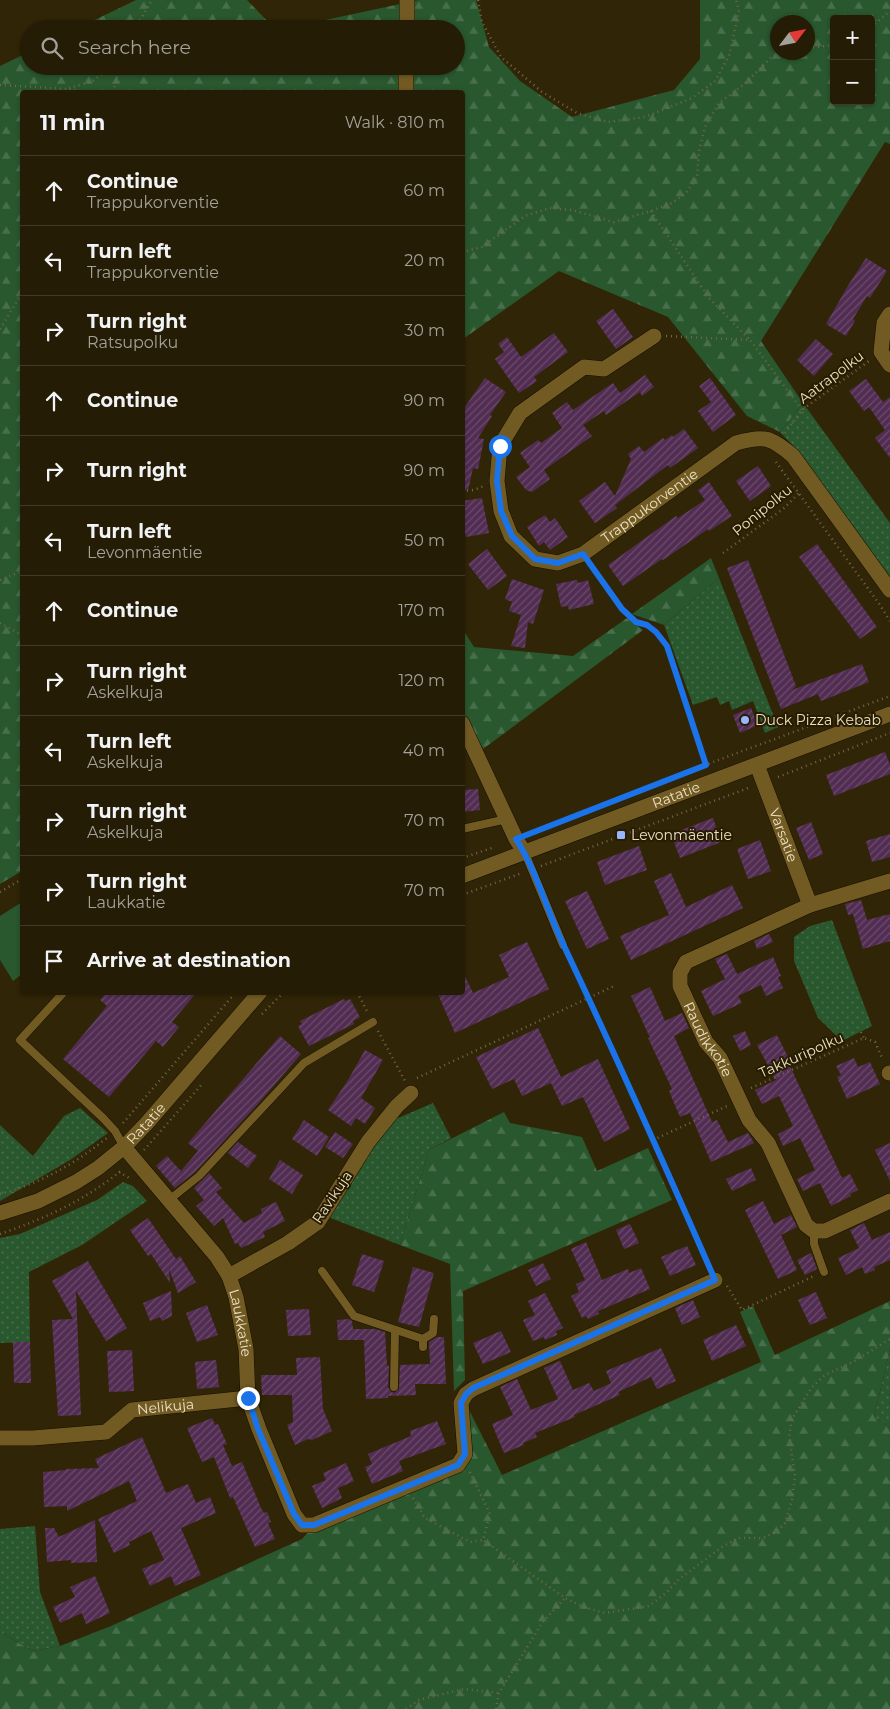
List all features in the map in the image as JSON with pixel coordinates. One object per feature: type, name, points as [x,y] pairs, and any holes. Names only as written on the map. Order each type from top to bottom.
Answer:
[{"type":"street","points":[[406,20],[407,0]]},
{"type":"street","points":[[406,75],[406,90]]},
{"type":"street","points":[[890,314],[884,323],[880,352],[890,365]]},
{"type":"street","name":"Trappukorventie","points":[[654,336],[604,370],[584,367],[520,413],[500,446],[497,481],[501,511],[512,536],[535,559],[558,563],[583,554],[736,443],[757,437],[778,443]]},
{"type":"street","points":[[778,443],[793,456],[890,590]]},
{"type":"street","name":"Ratatie","points":[[465,875],[890,714]]},
{"type":"street","points":[[465,729],[516,839],[525,853]]},
{"type":"street","name":"Varsatie","points":[[757,765],[810,905]]},
{"type":"street","name":"Raudikkotie","points":[[814,1231],[806,1225],[768,1143],[749,1120],[720,1058],[706,1042],[680,986],[680,973],[686,962],[810,905],[890,881]]},
{"type":"street","name":"Ratatie","points":[[0,1213],[38,1201],[76,1182],[98,1168],[124,1147],[257,995]]},
{"type":"street","name":"Ravikuja","points":[[229,1276],[288,1243],[318,1222],[368,1142],[397,1106],[411,1093]]},
{"type":"street","name":"Laukkatie","points":[[124,1147],[217,1257],[229,1276],[246,1348],[248,1398],[258,1429],[291,1506],[302,1525],[314,1525],[406,1487]]},
{"type":"street","points":[[814,1231],[825,1231],[890,1201]]},
{"type":"street","points":[[406,1487],[458,1465],[463,1458],[465,1454],[461,1403],[466,1394],[473,1388],[715,1280]]},
{"type":"street","name":"Nelikuja","points":[[0,1438],[33,1438],[106,1432],[132,1410],[248,1398]]},
{"type":"lane","points":[[465,829],[507,818]]},
{"type":"lane","points":[[525,853],[563,945]]},
{"type":"lane","points":[[61,995],[20,1040],[103,1118],[115,1132],[124,1147]]},
{"type":"lane","points":[[169,1200],[199,1176],[304,1063],[373,1022]]},
{"type":"lane","points":[[814,1231],[814,1244],[824,1272]]},
{"type":"lane","points":[[322,1271],[354,1316],[395,1330],[423,1343],[433,1333],[434,1319]]},
{"type":"lane","points":[[394,1387],[395,1330]]},
{"type":"path","points":[[140,20],[152,0]]},
{"type":"path","points":[[478,0],[482,22],[502,57],[542,92],[577,113],[608,122],[645,117],[692,98],[715,81],[729,56],[739,10],[736,0]]},
{"type":"path","points":[[875,24],[890,11]]},
{"type":"path","points":[[815,47],[830,45]]},
{"type":"path","points":[[465,251],[482,246],[525,216],[550,208],[572,210],[614,222],[672,203],[685,194],[697,178],[699,151],[704,127],[720,104],[770,59]]},
{"type":"path","points":[[67,89],[91,82],[101,75]]},
{"type":"path","points":[[114,90],[118,75]]},
{"type":"path","points":[[0,85],[73,90]]},
{"type":"path","points":[[650,211],[709,298],[750,340],[802,410]]},
{"type":"path","points":[[0,329],[20,296]]},
{"type":"path","points":[[654,336],[750,340]]},
{"type":"path","name":"Aatrapolku","points":[[778,443],[802,410],[880,352]]},
{"type":"path","points":[[778,443],[773,458],[890,621]]},
{"type":"path","points":[[465,491],[474,490],[497,481]]},
{"type":"path","name":"Ponipolku","points":[[723,553],[782,509],[812,481]]},
{"type":"path","points":[[583,554],[622,609],[636,622],[647,625],[656,632],[667,646],[706,765]]},
{"type":"path","points":[[0,580],[20,572]]},
{"type":"path","points":[[0,623],[20,634]]},
{"type":"path","points":[[552,825],[890,696]]},
{"type":"path","points":[[465,894],[890,733]]},
{"type":"path","points":[[465,857],[516,839]]},
{"type":"path","points":[[0,892],[20,880]]},
{"type":"path","points":[[563,945],[589,997],[715,1280],[729,1287],[742,1310],[824,1272]]},
{"type":"path","points":[[417,1078],[614,986]]},
{"type":"path","points":[[0,1194],[16,1190],[68,1167],[115,1132],[233,995]]},
{"type":"path","points":[[359,995],[411,1093]]},
{"type":"path","points":[[860,1032],[864,1038]]},
{"type":"path","name":"Takkuripolku","points":[[653,1140],[740,1100],[751,1087],[864,1038],[874,1042],[890,1073]]},
{"type":"path","points":[[119,1172],[136,1182]]},
{"type":"path","points":[[406,1487],[424,1518],[470,1542],[483,1540],[565,1598],[583,1607],[605,1613],[649,1606],[666,1593],[678,1580],[722,1546],[738,1538],[762,1538],[776,1532],[785,1523],[792,1500],[795,1476],[789,1436],[792,1419],[812,1387],[825,1375],[853,1362],[890,1339]]},
{"type":"path","points":[[463,1458],[490,1514],[483,1540]]},
{"type":"path","points":[[496,1709],[499,1693],[542,1623],[565,1598]]},
{"type":"path","points":[[406,1709],[419,1700],[464,1689],[499,1693]]},
{"type":"green space","points":[[136,0],[247,0],[266,20],[95,20]]},
{"type":"green space","points":[[419,0],[476,0],[489,47],[520,81],[572,117],[674,90],[700,59],[700,0],[890,0],[890,144],[885,142],[761,341],[803,403],[780,432],[747,416],[668,317],[559,271],[465,338],[465,90],[20,90],[20,872],[0,884],[0,66],[20,56],[20,75],[465,75],[465,20],[325,20]]},
{"type":"green space","points":[[803,403],[890,523],[890,579],[798,451],[780,432]]},
{"type":"green space","points":[[711,558],[719,578],[664,625],[632,614]]},
{"type":"green space","points":[[719,578],[778,727],[765,733],[753,701],[732,710],[729,701],[720,705],[717,697],[693,705],[664,625]]},
{"type":"green space","points":[[627,618],[643,630],[483,749],[465,717],[465,633],[474,647],[573,656]]},
{"type":"green space","points":[[20,903],[20,976],[13,981],[0,960],[0,916]]},
{"type":"green space","points":[[832,920],[872,1026],[842,1041],[818,1018],[794,961],[794,937],[810,926]]},
{"type":"green space","points":[[433,1103],[451,1138],[429,1150],[400,1245],[328,1217],[372,1145],[391,1121]]},
{"type":"green space","points":[[80,1108],[108,1133],[70,1160],[0,1201],[0,1125],[33,1156],[64,1116]]},
{"type":"green space","points":[[504,1112],[510,1123],[582,1137],[597,1171],[648,1148],[672,1200],[463,1291],[465,1380],[454,1391],[450,1264],[400,1245],[429,1150]]},
{"type":"green space","points":[[123,1182],[133,1186],[147,1201],[82,1245],[29,1272],[30,1342],[0,1343],[0,1238],[20,1234],[97,1200]]},
{"type":"green space","points":[[890,1301],[890,1349],[874,1417],[890,1427],[890,1709],[0,1709],[0,1632],[33,1651],[60,1646],[111,1626],[302,1539],[314,1526],[466,1463],[467,1406],[502,1475],[761,1362],[740,1312],[753,1306],[775,1355]]},
{"type":"green space","points":[[890,1349],[890,1427],[874,1417]]},
{"type":"green space","points":[[35,1526],[40,1592],[60,1646],[33,1651],[0,1632],[0,1529]]},
{"type":"building","points":[[866,258],[887,271],[870,298],[867,296],[853,319],[855,321],[846,336],[826,324]]},
{"type":"building","points":[[613,309],[633,337],[616,349],[596,321]]},
{"type":"building","points":[[554,333],[568,352],[534,377],[537,381],[519,393],[495,359],[504,352],[498,344],[507,337],[521,357]]},
{"type":"building","points":[[816,339],[833,354],[814,376],[797,360]]},
{"type":"building","points":[[645,375],[654,387],[642,396],[640,392],[606,415],[604,411],[583,425],[592,436],[544,470],[550,479],[532,492],[526,490],[516,477],[530,467],[520,453],[538,440],[541,443],[562,428],[552,413],[567,402],[573,410],[613,383],[620,393]]},
{"type":"building","points":[[485,378],[506,392],[490,415],[492,416],[478,438],[484,439],[478,469],[473,468],[468,491],[465,490],[465,407]]},
{"type":"building","points":[[710,378],[736,415],[713,432],[698,411],[711,402],[699,386]]},
{"type":"building","points":[[866,379],[883,402],[890,397],[890,458],[875,438],[885,430],[869,407],[864,411],[849,391]]},
{"type":"building","points":[[684,429],[698,448],[670,468],[668,465],[615,505],[617,508],[595,523],[579,501],[605,482],[615,496],[631,459],[628,454],[639,446],[644,452],[663,438],[665,440],[672,435],[673,437]]},
{"type":"building","points":[[758,466],[771,486],[750,501],[736,481]]},
{"type":"building","points":[[709,482],[732,516],[709,531],[708,529],[623,586],[608,565],[676,516],[678,518],[705,500],[698,490]]},
{"type":"building","points":[[482,498],[489,533],[466,537],[465,501]]},
{"type":"building","points":[[545,515],[550,522],[555,518],[568,537],[550,550],[544,542],[539,546],[527,527]]},
{"type":"building","points":[[817,544],[877,627],[860,639],[799,557]]},
{"type":"building","points":[[487,549],[507,576],[488,590],[468,564]]},
{"type":"building","points":[[748,560],[796,686],[792,690],[862,664],[869,682],[821,701],[818,694],[781,709],[727,568]]},
{"type":"building","points":[[512,579],[544,590],[533,624],[528,622],[525,648],[511,646],[521,615],[509,611],[512,602],[505,599]]},
{"type":"building","points":[[577,580],[578,583],[588,580],[594,604],[569,610],[568,606],[561,607],[556,584]]},
{"type":"building","name":"Duck Pizza Kebab","points":[[751,708],[758,725],[740,733],[733,715]]},
{"type":"building","points":[[885,752],[890,765],[890,774],[834,796],[826,775]]},
{"type":"building","points":[[478,789],[480,810],[465,812],[465,790]]},
{"type":"building","points":[[713,818],[721,842],[680,858],[671,834]]},
{"type":"building","points":[[811,822],[823,854],[809,860],[796,828]]},
{"type":"building","points":[[890,834],[890,857],[872,862],[866,841]]},
{"type":"building","points":[[760,840],[771,871],[748,879],[737,849]]},
{"type":"building","points":[[639,846],[647,870],[605,885],[597,862]]},
{"type":"building","points":[[671,873],[686,907],[732,885],[743,908],[631,960],[620,936],[669,915],[654,881]]},
{"type":"building","points":[[587,891],[609,939],[587,949],[565,901]]},
{"type":"building","points":[[861,900],[867,920],[890,914],[890,941],[863,949],[853,914],[848,915],[845,904]]},
{"type":"building","points":[[769,934],[773,942],[757,949],[754,941]]},
{"type":"building","points":[[527,942],[549,989],[455,1033],[438,995],[465,995],[465,976],[473,993],[509,977],[499,955]]},
{"type":"building","points":[[727,954],[737,974],[773,957],[781,976],[778,977],[783,988],[766,996],[761,985],[738,996],[742,1003],[713,1016],[701,991],[725,979],[715,959]]},
{"type":"building","points":[[650,987],[665,1021],[682,1013],[689,1028],[674,1036],[712,1122],[717,1120],[728,1142],[748,1133],[754,1143],[711,1162],[690,1113],[680,1117],[669,1091],[672,1089],[631,996]]},
{"type":"building","points":[[104,995],[194,995],[172,1022],[179,1027],[163,1047],[156,1041],[109,1097],[63,1059],[107,1006],[100,1000]]},
{"type":"building","points":[[344,999],[345,1001],[350,999],[360,1017],[353,1021],[354,1024],[309,1046],[298,1026],[302,1024],[300,1021]]},
{"type":"building","points":[[538,1028],[561,1077],[598,1059],[630,1129],[604,1142],[583,1097],[562,1106],[551,1083],[522,1096],[514,1079],[492,1089],[476,1057]]},
{"type":"building","points":[[745,1031],[751,1045],[740,1051],[733,1036]]},
{"type":"building","points":[[777,1035],[842,1178],[850,1174],[858,1190],[850,1194],[851,1196],[831,1206],[820,1183],[803,1191],[797,1179],[815,1170],[800,1138],[783,1146],[778,1134],[793,1126],[779,1096],[762,1104],[755,1090],[776,1080],[757,1045]]},
{"type":"building","points":[[280,1036],[301,1054],[195,1172],[175,1188],[156,1166],[167,1156],[181,1171],[198,1151],[188,1143]]},
{"type":"building","points":[[365,1050],[383,1060],[361,1098],[375,1108],[365,1124],[356,1118],[351,1126],[328,1110]]},
{"type":"building","points":[[854,1058],[858,1067],[870,1062],[880,1084],[847,1099],[837,1077],[841,1075],[836,1066]]},
{"type":"building","points":[[304,1120],[329,1137],[317,1156],[292,1139]]},
{"type":"building","points":[[335,1132],[353,1144],[343,1158],[325,1147]]},
{"type":"building","points":[[238,1142],[257,1156],[248,1168],[228,1153]]},
{"type":"building","points":[[890,1143],[890,1181],[875,1150]]},
{"type":"building","points":[[280,1160],[303,1175],[292,1194],[269,1179]]},
{"type":"building","points":[[751,1168],[756,1180],[732,1191],[726,1179]]},
{"type":"building","points":[[209,1173],[222,1188],[216,1192],[244,1223],[262,1213],[261,1209],[276,1202],[285,1221],[263,1232],[265,1237],[241,1248],[238,1243],[235,1244],[223,1218],[214,1226],[196,1206],[204,1200],[194,1188]]},
{"type":"building","points":[[763,1201],[774,1224],[791,1215],[797,1227],[781,1235],[797,1270],[778,1279],[745,1210]]},
{"type":"building","points":[[148,1218],[176,1259],[180,1256],[196,1282],[178,1293],[169,1269],[170,1283],[151,1254],[148,1256],[130,1230]]},
{"type":"building","points":[[864,1223],[872,1240],[890,1232],[890,1260],[874,1267],[875,1270],[865,1274],[862,1267],[846,1275],[838,1258],[859,1248],[850,1230]]},
{"type":"building","points":[[630,1224],[639,1243],[624,1249],[616,1230]]},
{"type":"building","points":[[586,1242],[602,1280],[628,1269],[629,1273],[641,1268],[650,1289],[598,1311],[599,1314],[588,1319],[586,1316],[582,1318],[571,1296],[579,1292],[576,1284],[585,1280],[571,1249]]},
{"type":"building","points":[[687,1246],[696,1265],[670,1276],[661,1257]]},
{"type":"building","points":[[811,1253],[817,1269],[805,1275],[797,1260]]},
{"type":"building","points":[[362,1254],[384,1261],[374,1292],[352,1285]]},
{"type":"building","points":[[88,1261],[127,1328],[106,1341],[76,1291],[81,1415],[58,1416],[52,1320],[73,1319],[52,1281]]},
{"type":"building","points":[[543,1263],[551,1279],[536,1286],[528,1270]]},
{"type":"building","points":[[413,1267],[434,1273],[419,1327],[398,1322]]},
{"type":"building","points":[[171,1291],[172,1316],[162,1321],[160,1317],[150,1321],[143,1303]]},
{"type":"building","points":[[816,1292],[827,1318],[810,1325],[798,1300]]},
{"type":"building","points":[[545,1293],[563,1328],[556,1331],[557,1335],[545,1340],[544,1337],[533,1341],[523,1320],[535,1315],[528,1301]]},
{"type":"building","points":[[693,1300],[700,1317],[682,1325],[675,1308]]},
{"type":"building","points":[[207,1305],[218,1335],[197,1342],[186,1313]]},
{"type":"building","points":[[309,1309],[311,1335],[288,1336],[286,1310]]},
{"type":"building","points":[[349,1319],[352,1321],[353,1329],[375,1329],[385,1332],[387,1366],[389,1366],[388,1387],[394,1393],[399,1389],[400,1365],[430,1364],[429,1342],[437,1337],[444,1337],[446,1384],[415,1384],[416,1395],[366,1399],[364,1340],[338,1340],[337,1320]]},
{"type":"building","points":[[736,1325],[746,1346],[712,1361],[703,1340]]},
{"type":"building","points":[[501,1331],[511,1352],[483,1364],[473,1343]]},
{"type":"building","points":[[13,1342],[30,1342],[31,1383],[14,1383]]},
{"type":"building","points":[[661,1348],[676,1381],[657,1389],[651,1377],[618,1392],[620,1395],[574,1415],[575,1417],[535,1433],[537,1437],[523,1443],[524,1445],[504,1453],[492,1424],[513,1415],[500,1387],[517,1379],[531,1410],[558,1399],[544,1368],[560,1361],[573,1390],[589,1383],[594,1391],[611,1383],[606,1371]]},
{"type":"building","points":[[132,1350],[134,1391],[109,1392],[107,1351]]},
{"type":"building","points":[[320,1357],[323,1409],[332,1431],[295,1445],[287,1425],[293,1422],[292,1395],[262,1395],[261,1375],[297,1375],[296,1358]]},
{"type":"building","points":[[216,1360],[219,1387],[197,1389],[195,1362]]},
{"type":"building","points":[[212,1418],[215,1425],[218,1424],[227,1444],[223,1445],[232,1466],[242,1462],[261,1508],[264,1513],[267,1512],[271,1522],[268,1523],[275,1539],[255,1547],[233,1497],[230,1498],[214,1457],[202,1462],[187,1428]]},
{"type":"building","points":[[437,1421],[446,1444],[399,1461],[403,1471],[372,1484],[365,1467],[372,1464],[368,1454],[411,1436],[410,1431]]},
{"type":"building","points":[[142,1437],[166,1493],[188,1484],[196,1503],[210,1497],[216,1513],[181,1528],[201,1575],[175,1586],[171,1576],[150,1586],[142,1569],[164,1560],[151,1531],[129,1542],[130,1545],[114,1553],[98,1519],[137,1501],[129,1481],[67,1511],[67,1506],[44,1507],[43,1472],[99,1468],[95,1459]]},
{"type":"building","points":[[346,1463],[354,1481],[338,1488],[342,1498],[322,1508],[312,1486],[326,1480],[323,1473]]},
{"type":"building","points":[[95,1520],[97,1562],[71,1563],[71,1560],[47,1562],[45,1528],[54,1528],[59,1537]]},
{"type":"building","points":[[95,1576],[110,1613],[86,1624],[82,1613],[60,1623],[53,1607],[75,1597],[70,1587]]},
{"type":"place","name":"Duck Pizza Kebab","points":[[745,720]]},
{"type":"place","name":"Levonmäentie","points":[[621,835]]},
{"type":"route","points":[[248,1398],[258,1429],[294,1514],[302,1525],[314,1525],[458,1465],[465,1454],[461,1403],[466,1394],[473,1388],[715,1280],[589,997],[563,945],[525,853],[516,839],[706,765],[667,646],[656,632],[647,625],[636,622],[622,609],[583,554],[558,563],[535,559],[512,536],[501,511],[497,481],[500,446]]}]
